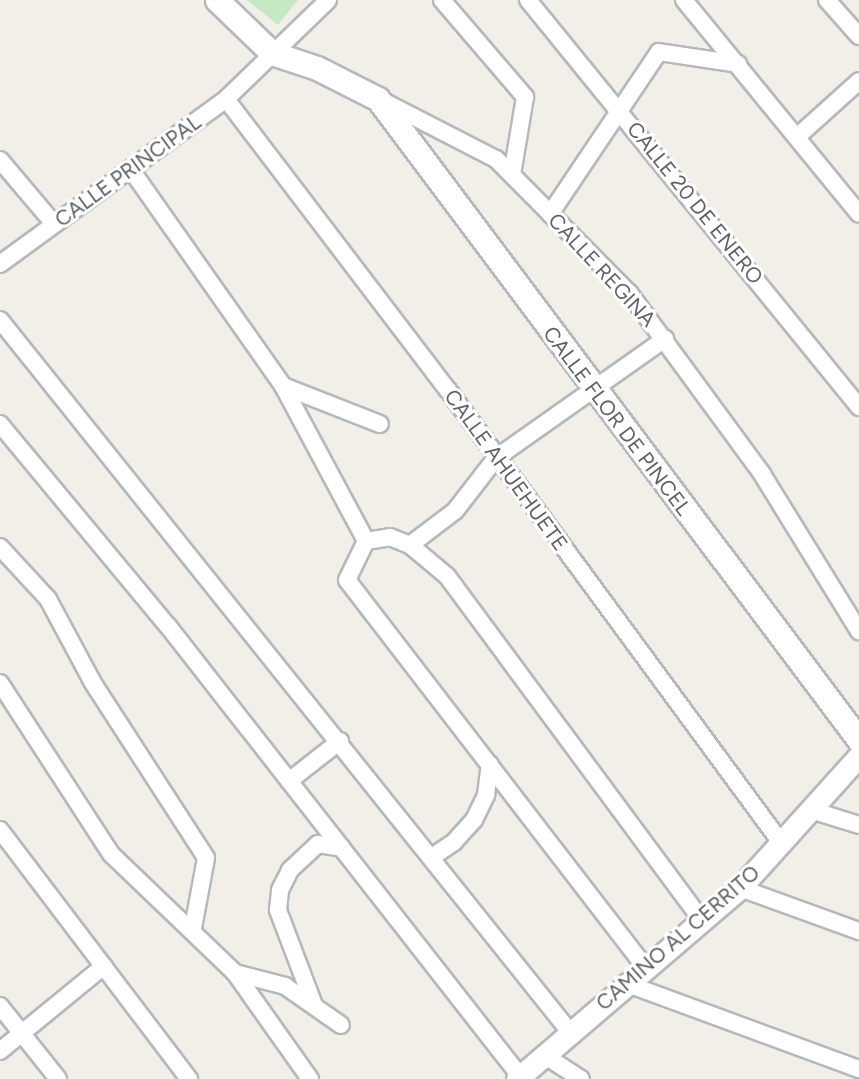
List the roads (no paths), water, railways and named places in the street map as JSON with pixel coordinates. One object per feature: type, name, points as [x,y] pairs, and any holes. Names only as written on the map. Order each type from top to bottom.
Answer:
[{"type":"main road","points":[[217,0],[272,53]]},
{"type":"main road","name":"CALLE REGINA","points":[[272,53],[317,68],[378,99]]},
{"type":"main road","name":"CALLE FLOR DE PINCEL","points":[[378,99],[593,390],[859,740]]},
{"type":"street","name":"CALLE PRINCIPAL","points":[[0,264],[132,171],[226,99],[328,0]]},
{"type":"street","points":[[442,0],[525,97],[512,175]]},
{"type":"street","name":"CALLE 20 DE ENERO","points":[[528,0],[620,109],[859,407]]},
{"type":"street","points":[[684,0],[798,136],[859,214]]},
{"type":"street","points":[[828,0],[859,36]]},
{"type":"street","points":[[550,214],[659,52],[738,64]]},
{"type":"street","points":[[798,136],[859,81]]},
{"type":"street","name":"CALLE AHUEHUETE","points":[[226,99],[782,844]]},
{"type":"street","name":"CALLE REGINA","points":[[378,99],[496,159],[630,294],[769,485],[859,631]]},
{"type":"street","points":[[0,160],[54,224]]},
{"type":"street","points":[[132,171],[283,386],[366,541]]},
{"type":"street","points":[[0,320],[340,741],[570,1032]]},
{"type":"street","points":[[410,545],[455,511],[496,458],[665,339]]},
{"type":"street","points":[[283,386],[380,424]]},
{"type":"street","points":[[0,424],[168,626],[518,1078]]},
{"type":"street","points":[[366,541],[390,537],[410,545],[447,576],[702,920]]},
{"type":"street","points":[[366,541],[347,580],[645,967]]},
{"type":"street","points":[[0,547],[48,599],[93,683],[206,858],[193,928]]},
{"type":"street","points":[[0,683],[111,854],[193,928],[235,973],[310,1079]]},
{"type":"street","points":[[289,781],[340,741]]},
{"type":"street","name":"CAMINO AL CERRITO","points":[[518,1078],[625,983],[740,888],[859,756]]},
{"type":"street","points":[[432,858],[454,842],[474,820],[486,794],[489,764]]},
{"type":"street","points":[[811,810],[859,825]]},
{"type":"street","points":[[0,830],[189,1079]]},
{"type":"street","points":[[314,1005],[278,910],[280,890],[290,870],[318,844],[342,848]]},
{"type":"street","points":[[740,888],[859,931]]},
{"type":"street","points":[[0,1051],[104,966]]},
{"type":"street","points":[[235,973],[272,981],[314,1005],[341,1025]]},
{"type":"street","points":[[625,983],[859,1069]]},
{"type":"street","points":[[0,1006],[58,1079]]},
{"type":"street","points":[[544,1055],[582,1079]]}]
